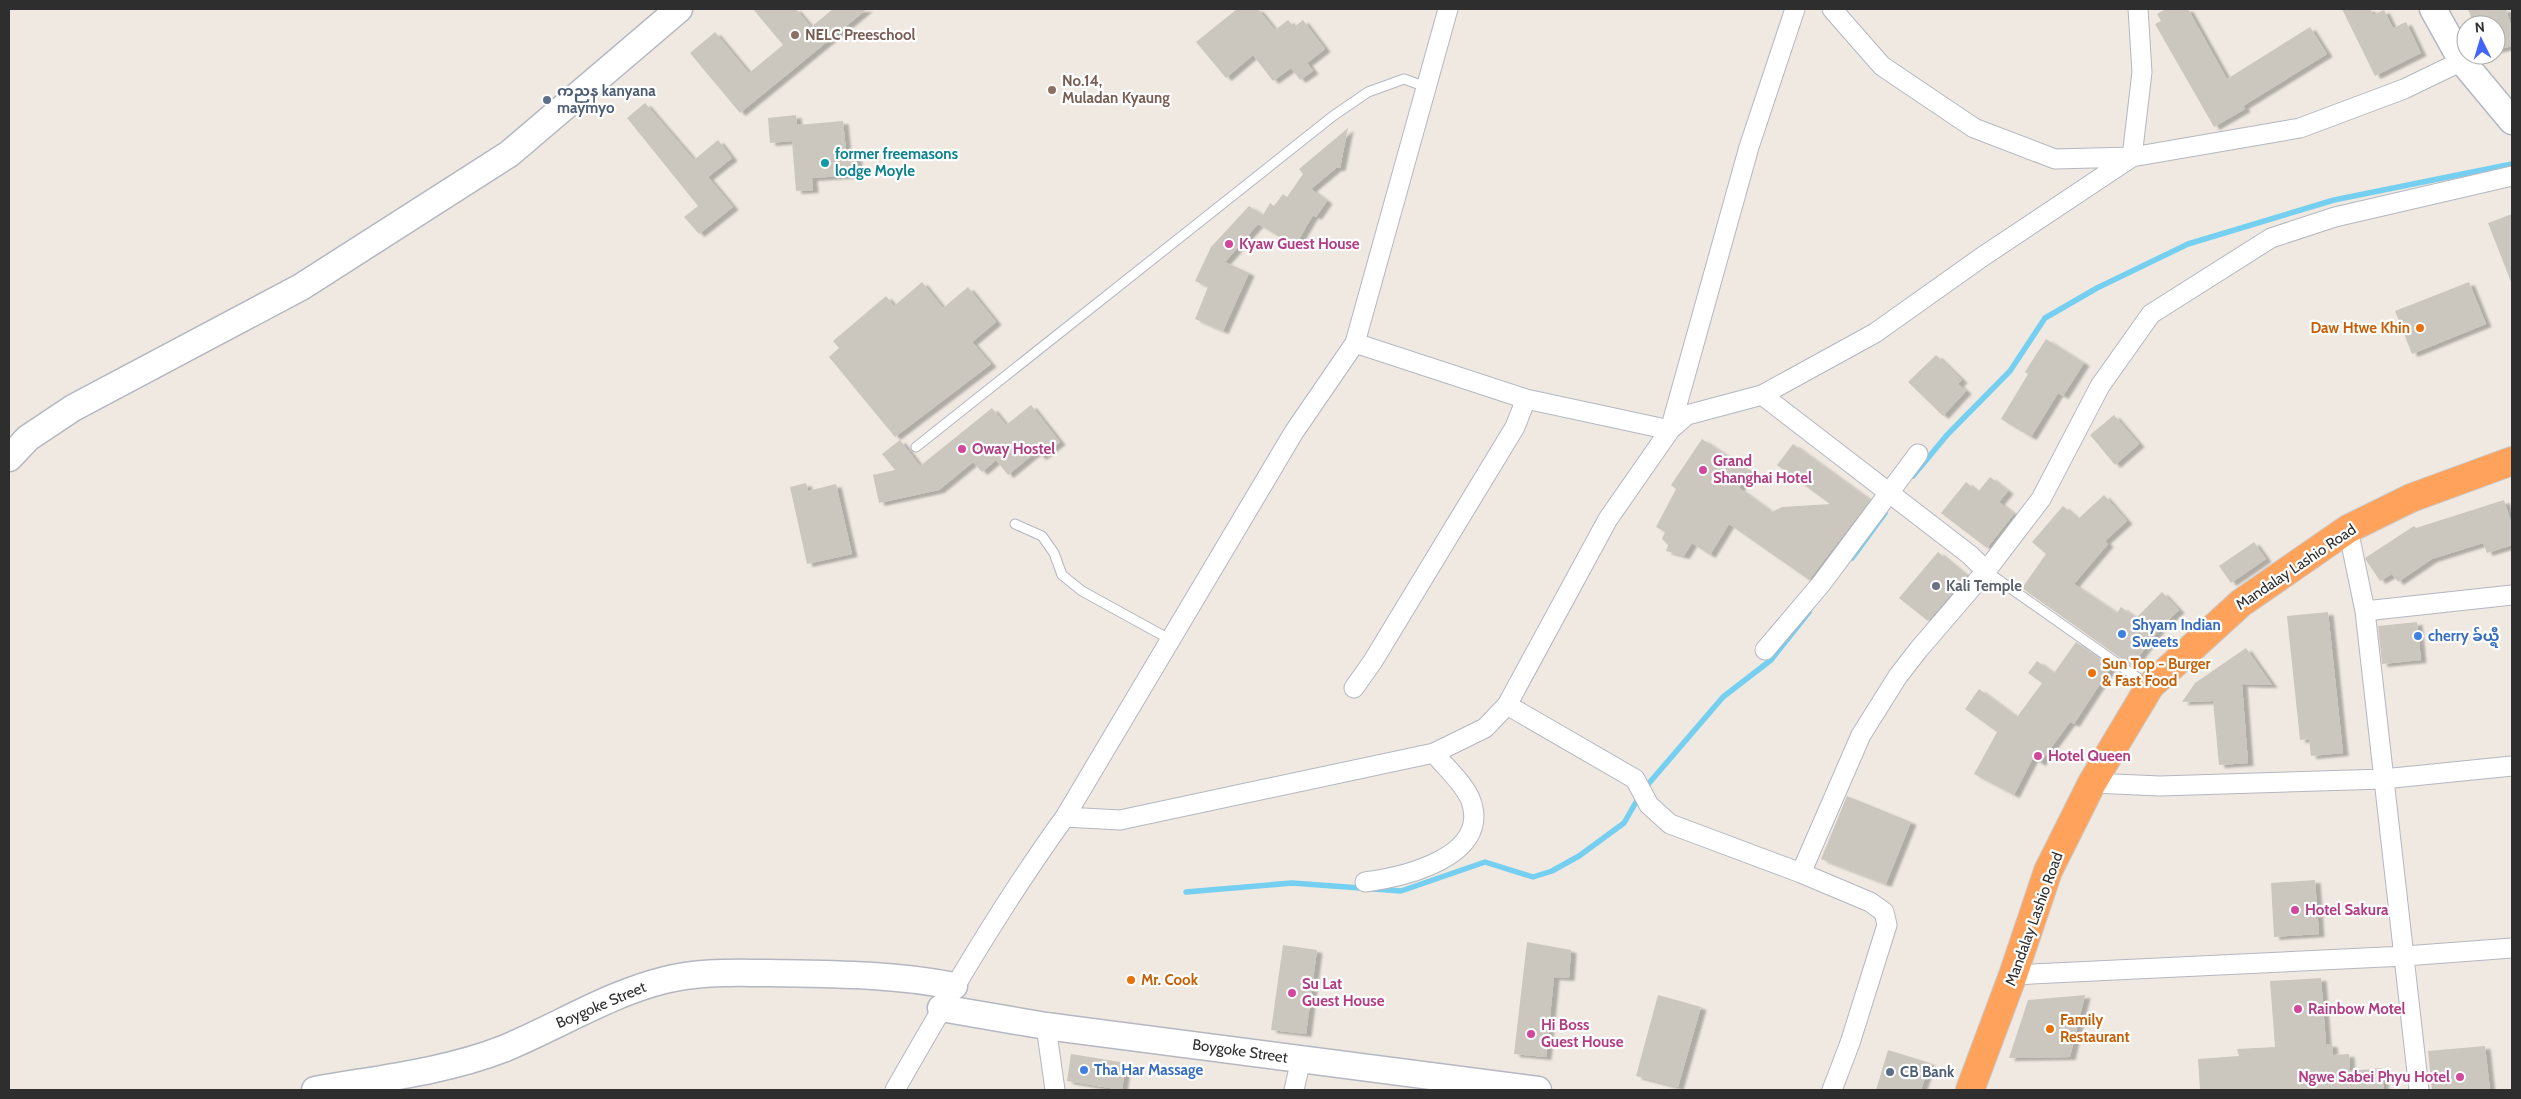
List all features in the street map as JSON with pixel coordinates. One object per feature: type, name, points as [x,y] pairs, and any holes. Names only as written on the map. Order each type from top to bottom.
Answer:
[{"type":"highway","name":"Mandalay Lashio Road","points":[[1970,1090],[2013,975],[2048,871],[2092,783],[2150,686],[2241,603],[2348,529],[2411,498],[2512,461]]},
{"type":"street","points":[[9,458],[28,438],[73,408],[301,287],[509,154],[679,9]]},
{"type":"street","points":[[895,1090],[954,986],[1025,872],[1065,817],[1294,432],[1355,343],[1448,9]]},
{"type":"street","points":[[1670,430],[1749,147],[1795,9]]},
{"type":"street","points":[[1832,9],[1882,66],[1974,128],[2055,159],[2132,157],[2300,128],[2404,89],[2456,64]]},
{"type":"street","points":[[1065,817],[1120,820],[1434,753],[1485,728],[1507,705],[1608,519],[1670,430],[1687,414],[1762,395],[1875,333],[1982,256],[2132,157],[2142,72],[2138,9]]},
{"type":"street","points":[[2433,9],[2456,50]]},
{"type":"street","points":[[2465,65],[2512,121]]},
{"type":"street","points":[[1801,873],[1861,735],[1898,676],[1986,572],[2041,499],[2100,386],[2152,314],[2271,238],[2335,217],[2512,176]]},
{"type":"street","points":[[1355,343],[1526,399],[1670,430]]},
{"type":"street","points":[[1762,395],[1970,555],[1986,572]]},
{"type":"street","points":[[1354,688],[1373,661],[1510,435],[1526,399]]},
{"type":"street","points":[[1765,650],[1821,584],[1918,454]]},
{"type":"street","points":[[2348,529],[2365,610],[2419,1090]]},
{"type":"street","points":[[2365,610],[2512,595]]},
{"type":"street","points":[[1507,705],[1635,779],[1649,805],[1670,824],[1801,873],[1870,902],[1884,912],[1887,925],[1850,1043],[1832,1090]]},
{"type":"street","points":[[1365,882],[1393,878],[1434,865],[1461,846],[1473,828],[1474,814],[1471,799],[1434,753]]},
{"type":"street","points":[[2092,783],[2160,786],[2383,779],[2512,766]]},
{"type":"street","points":[[2013,975],[2405,956],[2512,948]]},
{"type":"street","name":"Boygoke Street","points":[[315,1090],[406,1074],[502,1049],[624,992],[666,980],[702,973],[851,974],[921,980],[954,986]]},
{"type":"street","name":"Boygoke Street","points":[[942,1008],[1046,1026],[1538,1090]]},
{"type":"street","points":[[1046,1026],[1055,1090]]},
{"type":"street","points":[[1294,1090],[1301,1059]]},
{"type":"lane","points":[[916,447],[1333,116],[1368,92],[1404,79],[1426,88]]},
{"type":"lane","points":[[1015,524],[1042,536],[1054,554],[1062,575],[1082,592],[1171,640]]},
{"type":"lane","points":[[1986,572],[2150,686]]},
{"type":"building","points":[[753,9],[796,9],[811,27],[833,9],[867,9],[740,113],[690,53],[715,32],[749,73],[783,45]]},
{"type":"building","points":[[1237,9],[1258,9],[1275,30],[1288,20],[1294,27],[1303,20],[1325,49],[1307,63],[1313,71],[1300,80],[1291,68],[1273,81],[1253,55],[1226,78],[1196,42]]},
{"type":"building","points":[[2166,9],[2188,9],[2227,79],[2310,27],[2327,54],[2243,106],[2245,109],[2214,127],[2155,24],[2161,21],[2157,14]]},
{"type":"building","points":[[2342,9],[2370,9],[2373,15],[2384,10],[2393,28],[2406,22],[2421,53],[2375,76]]},
{"type":"building","points":[[2468,9],[2506,9],[2512,29],[2512,46],[2506,48],[2506,15],[2470,15]]},
{"type":"building","points":[[645,103],[694,160],[718,140],[732,158],[708,177],[733,207],[699,234],[684,217],[698,206],[627,118]]},
{"type":"building","name":"former freemasons lodge Moyle","points":[[796,115],[797,125],[843,121],[846,151],[856,150],[858,175],[812,178],[813,190],[796,191],[792,141],[770,143],[768,118]]},
{"type":"building","points":[[1348,128],[1340,168],[1336,168],[1311,189],[1327,201],[1316,217],[1313,215],[1295,246],[1258,224],[1225,262],[1249,273],[1223,331],[1195,319],[1208,287],[1195,281],[1211,247],[1249,206],[1263,215],[1270,203],[1274,206],[1283,194],[1287,197],[1303,174],[1299,169]]},
{"type":"building","points":[[2512,214],[2512,282],[2511,282],[2488,223]]},
{"type":"building","points":[[922,282],[943,308],[968,287],[996,322],[972,342],[991,364],[895,437],[829,357],[839,348],[833,341],[886,296],[894,306]]},
{"type":"building","points":[[2469,282],[2486,324],[2412,354],[2395,311]]},
{"type":"building","points":[[2046,339],[2084,363],[2063,396],[2058,393],[2031,437],[2001,419],[2028,374],[2025,372]]},
{"type":"building","points":[[1936,355],[1962,380],[1958,384],[1966,391],[1943,416],[1908,382]]},
{"type":"building","points":[[1031,405],[1060,442],[1041,457],[1036,452],[1008,475],[996,460],[982,472],[973,462],[939,490],[879,503],[873,475],[895,470],[882,454],[900,440],[920,466],[992,408],[1006,425]]},
{"type":"building","points":[[2114,415],[2139,444],[2115,465],[2090,435]]},
{"type":"building","points":[[1702,439],[1750,471],[1739,488],[1772,512],[1782,507],[1830,504],[1777,465],[1793,444],[1870,500],[1809,580],[1729,524],[1710,555],[1692,543],[1684,556],[1666,551],[1668,545],[1662,539],[1665,532],[1656,527],[1676,489],[1671,485]]},
{"type":"building","points":[[1990,477],[2008,491],[1999,502],[2014,514],[1987,548],[1941,513],[1966,482],[1978,492]]},
{"type":"building","points":[[806,483],[808,491],[836,484],[852,554],[807,564],[790,487]]},
{"type":"building","points":[[2104,495],[2127,521],[2105,541],[2108,544],[2074,584],[2117,613],[2121,607],[2136,618],[2162,592],[2179,610],[2160,628],[2132,666],[2022,588],[2046,554],[2032,542],[2063,506],[2078,519]]},
{"type":"building","points":[[2504,500],[2512,525],[2512,545],[2487,553],[2483,543],[2432,559],[2398,582],[2392,574],[2380,581],[2365,558],[2414,526],[2416,528]]},
{"type":"building","points":[[2254,542],[2266,559],[2231,583],[2219,566]]},
{"type":"building","points":[[1938,552],[1967,576],[1928,621],[1899,598]]},
{"type":"building","points":[[2328,612],[2343,753],[2311,756],[2309,739],[2300,740],[2287,616]]},
{"type":"building","points":[[2417,622],[2421,660],[2382,664],[2378,626]]},
{"type":"building","points":[[2076,642],[2111,667],[2074,724],[2070,722],[2040,763],[2033,758],[2014,795],[1974,774],[1997,732],[1965,709],[1979,689],[2017,717],[2042,683],[2028,673],[2037,661],[2054,673]]},
{"type":"building","points":[[2246,648],[2272,685],[2242,684],[2248,763],[2219,765],[2213,701],[2182,702],[2195,683]]},
{"type":"building","points":[[1847,796],[1911,822],[1886,884],[1821,859]]},
{"type":"building","points":[[2315,880],[2319,934],[2274,937],[2271,883]]},
{"type":"building","points":[[1527,942],[1571,950],[1569,978],[1554,977],[1546,1057],[1514,1054]]},
{"type":"building","points":[[1283,945],[1317,950],[1306,1034],[1271,1030]]},
{"type":"building","points":[[2321,978],[2326,1044],[2332,1044],[2333,1055],[2349,1054],[2350,1071],[2382,1068],[2384,1090],[2200,1090],[2198,1059],[2239,1056],[2237,1049],[2275,1047],[2270,981]]},
{"type":"building","points":[[1658,995],[1701,1007],[1678,1087],[1636,1076]]},
{"type":"building","points":[[2085,995],[2070,1057],[2009,1058],[2028,1000]]},
{"type":"building","points":[[2485,1046],[2490,1090],[2432,1090],[2428,1051]]},
{"type":"building","points":[[1888,1050],[1930,1063],[1921,1090],[1876,1090]]},
{"type":"building","points":[[1071,1054],[1126,1063],[1122,1090],[1067,1081]]},
{"type":"waterway","points":[[1913,476],[1947,435],[2010,371],[2045,318],[2097,288],[2188,244],[2334,200],[2512,164]]},
{"type":"waterway","points":[[1852,558],[1885,513]]},
{"type":"waterway","points":[[1644,789],[1723,697],[1771,660],[1809,612]]},
{"type":"waterway","points":[[1186,892],[1292,883],[1401,891],[1485,862],[1533,877],[1552,871],[1579,856],[1624,823],[1639,797]]},
{"type":"place","name":"NELC Preeschool","points":[[795,35]]},
{"type":"place","name":"No.14, Muladan Kyaung","points":[[1052,90]]},
{"type":"place","name":"ကညန kanyana maymyo","points":[[547,100]]},
{"type":"place","name":"former freemasons lodge Moyle","points":[[825,163]]},
{"type":"place","name":"Kyaw Guest House","points":[[1229,244]]},
{"type":"place","name":"Daw Htwe Khin","points":[[2420,328]]},
{"type":"place","name":"Oway Hostel","points":[[962,449]]},
{"type":"place","name":"Grand Shanghai Hotel","points":[[1703,470]]},
{"type":"place","name":"Kali Temple","points":[[1936,586]]},
{"type":"place","name":"Shyam Indian Sweets","points":[[2122,634]]},
{"type":"place","name":"cherry ခ်ယ္ရီ","points":[[2418,636]]},
{"type":"place","name":"Sun Top - Burger & Fast Food","points":[[2092,673]]},
{"type":"place","name":"Hotel Queen","points":[[2038,756]]},
{"type":"place","name":"Hotel Sakura","points":[[2295,910]]},
{"type":"place","name":"Mr. Cook","points":[[1131,980]]},
{"type":"place","name":"Su Lat Guest House","points":[[1292,993]]},
{"type":"place","name":"Rainbow Motel","points":[[2298,1009]]},
{"type":"place","name":"Family Restaurant","points":[[2050,1029]]},
{"type":"place","name":"Hi Boss Guest House","points":[[1531,1034]]},
{"type":"place","name":"Tha Har Massage","points":[[1084,1070]]},
{"type":"place","name":"CB Bank","points":[[1890,1072]]},
{"type":"place","name":"Ngwe Sabei Phyu Hotel","points":[[2460,1077]]}]
